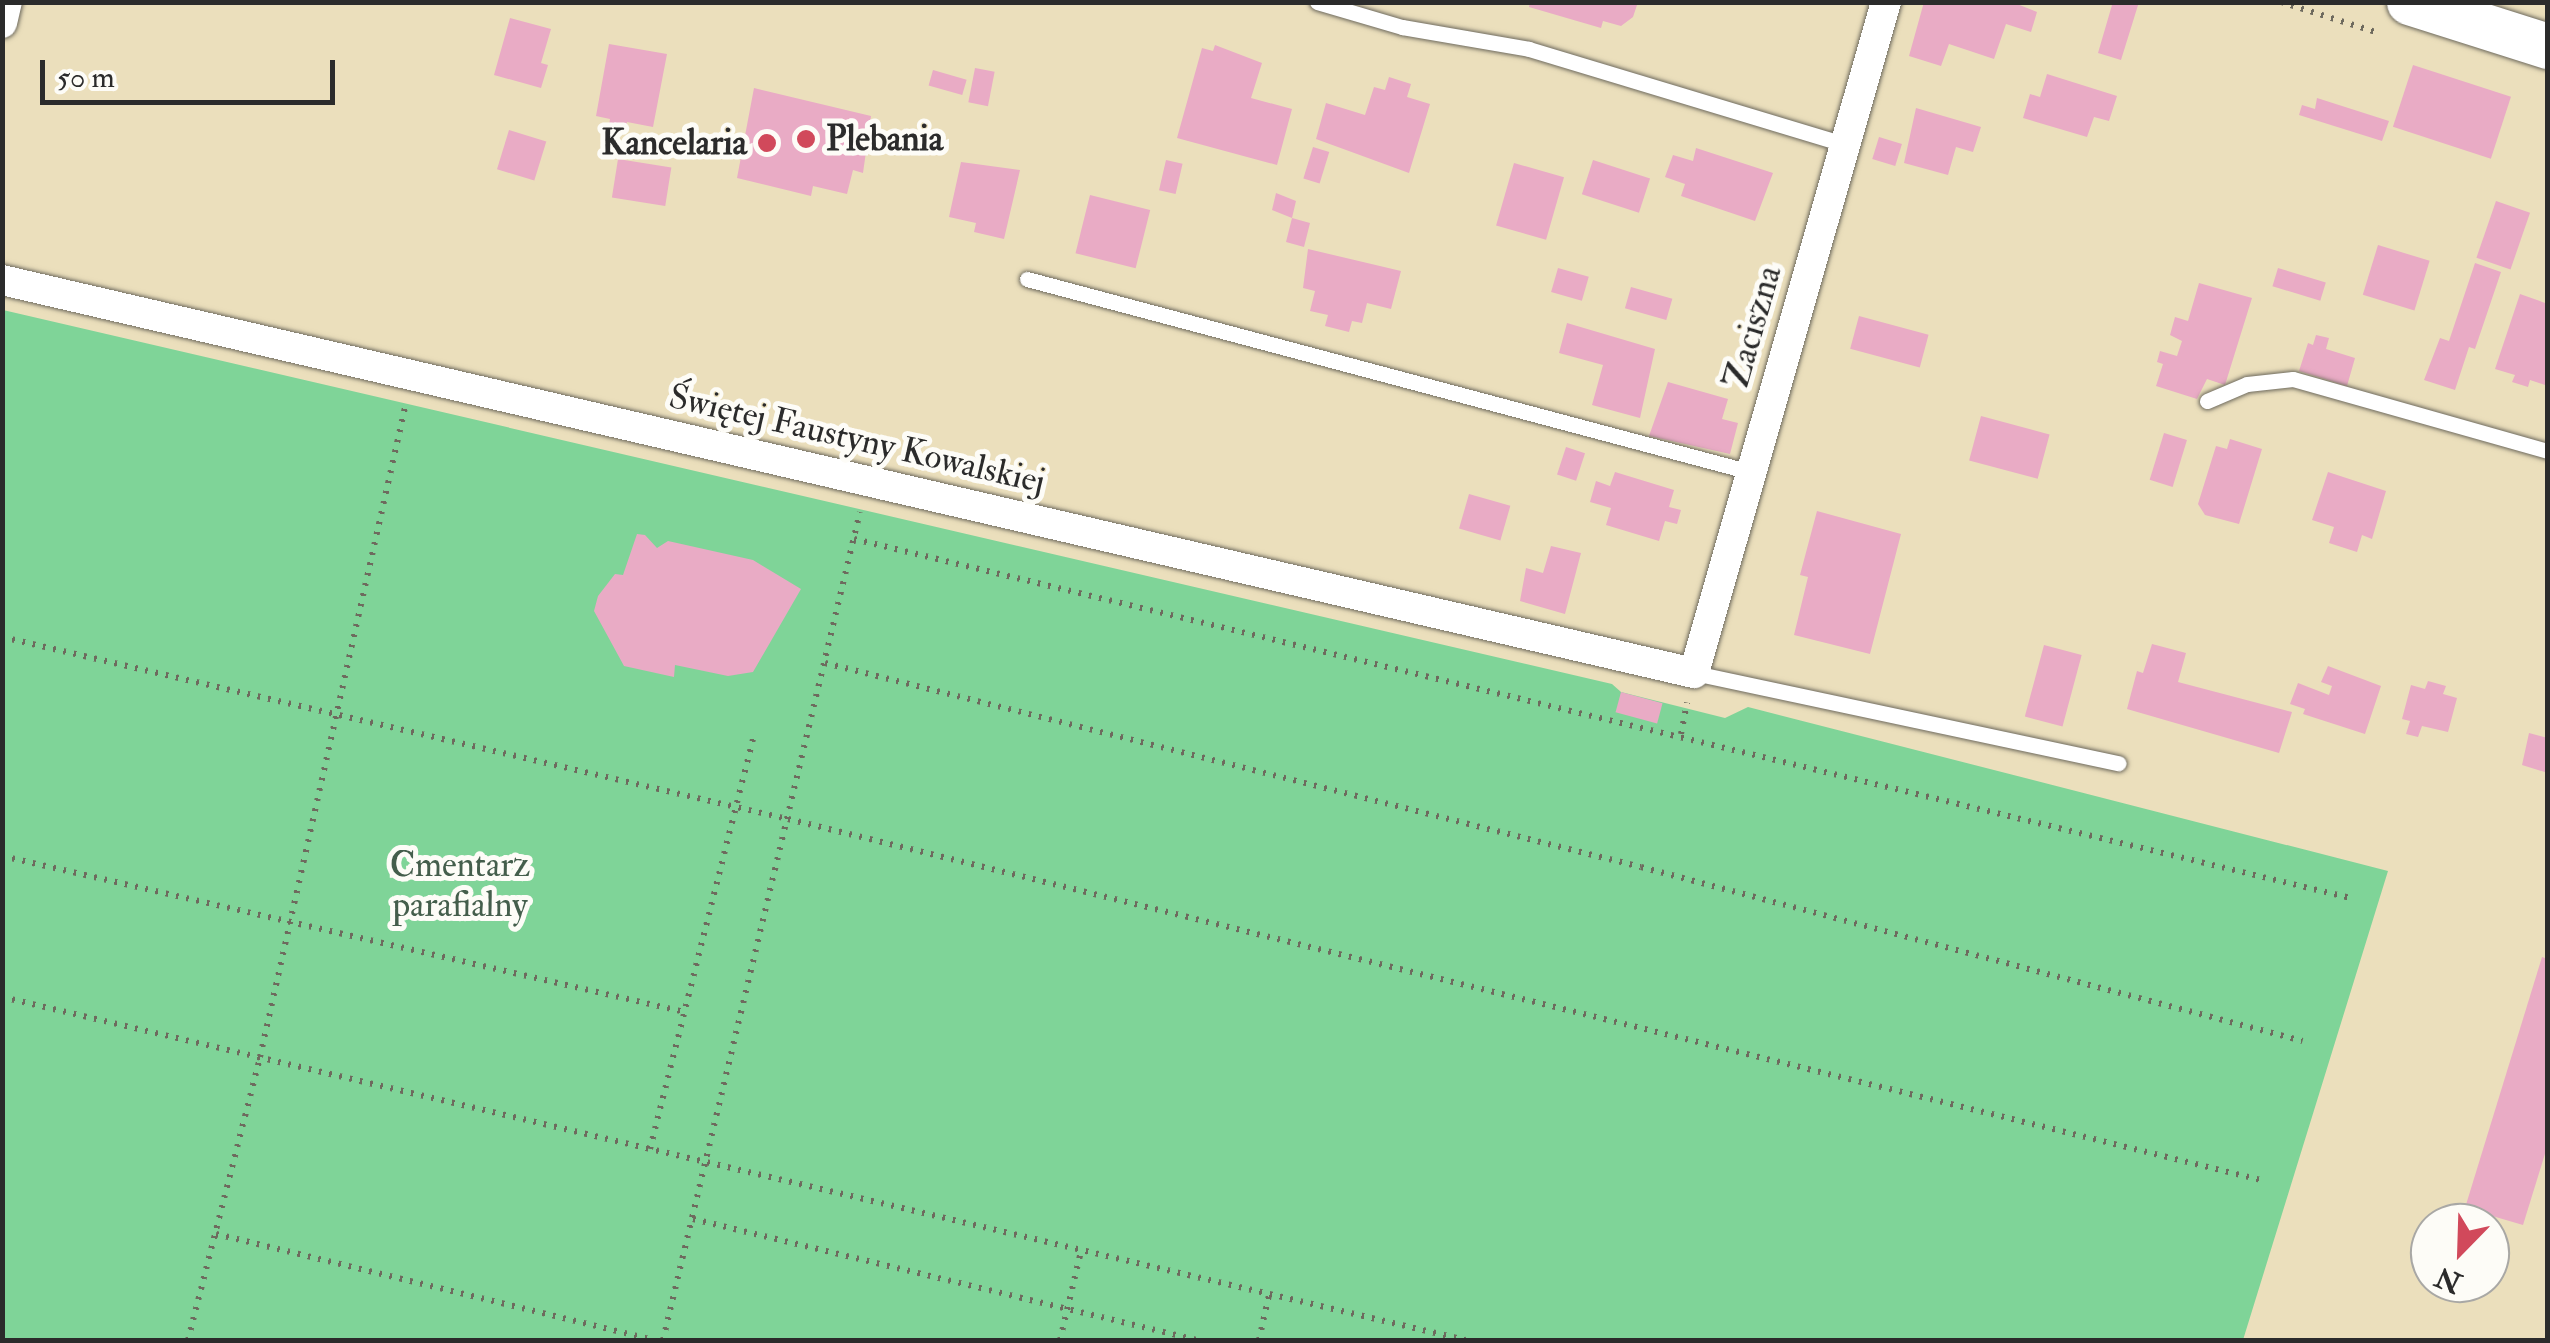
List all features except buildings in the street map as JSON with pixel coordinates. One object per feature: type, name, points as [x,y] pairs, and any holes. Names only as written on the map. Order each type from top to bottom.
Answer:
[{"type":"main road","points":[[2409,2],[2548,46]]},
{"type":"street","points":[[2,23],[7,2]]},
{"type":"street","name":"Zaciszna","points":[[1694,672],[1886,2]]},
{"type":"street","name":"Świętej Faustyny Kowalskiej","points":[[2,280],[1694,672]]},
{"type":"lane","points":[[1316,2],[1402,28],[1528,49],[1844,144]]},
{"type":"lane","points":[[1027,279],[1751,472]]},
{"type":"lane","points":[[2208,401],[2246,384],[2292,379],[2548,451]]},
{"type":"lane","points":[[1694,672],[2119,763]]},
{"type":"path","points":[[188,1340],[260,1057],[408,395]]},
{"type":"path","points":[[664,1340],[863,501]]},
{"type":"path","points":[[854,539],[2351,898]]},
{"type":"path","points":[[2,636],[788,819],[2261,1180]]},
{"type":"path","points":[[824,663],[1641,867],[2304,1042]]},
{"type":"path","points":[[650,1149],[754,735]]},
{"type":"path","points":[[2,856],[685,1012]]},
{"type":"path","points":[[2,996],[1081,1250],[1424,1336],[1465,1340]]},
{"type":"path","points":[[692,1219],[1197,1340]]},
{"type":"path","points":[[216,1234],[654,1340]]},
{"type":"path","points":[[1060,1340],[1081,1250]]},
{"type":"path","points":[[1259,1340],[1269,1295]]},
{"type":"green space","name":"Cmentarz parafialny","points":[[3,310],[1612,684],[1621,692],[1725,718],[1748,707],[2388,871],[2243,1340],[3,1340]]},
{"type":"place","name":"Plebania","points":[[806,139]]},
{"type":"place","name":"Kancelaria","points":[[767,143]]}]
